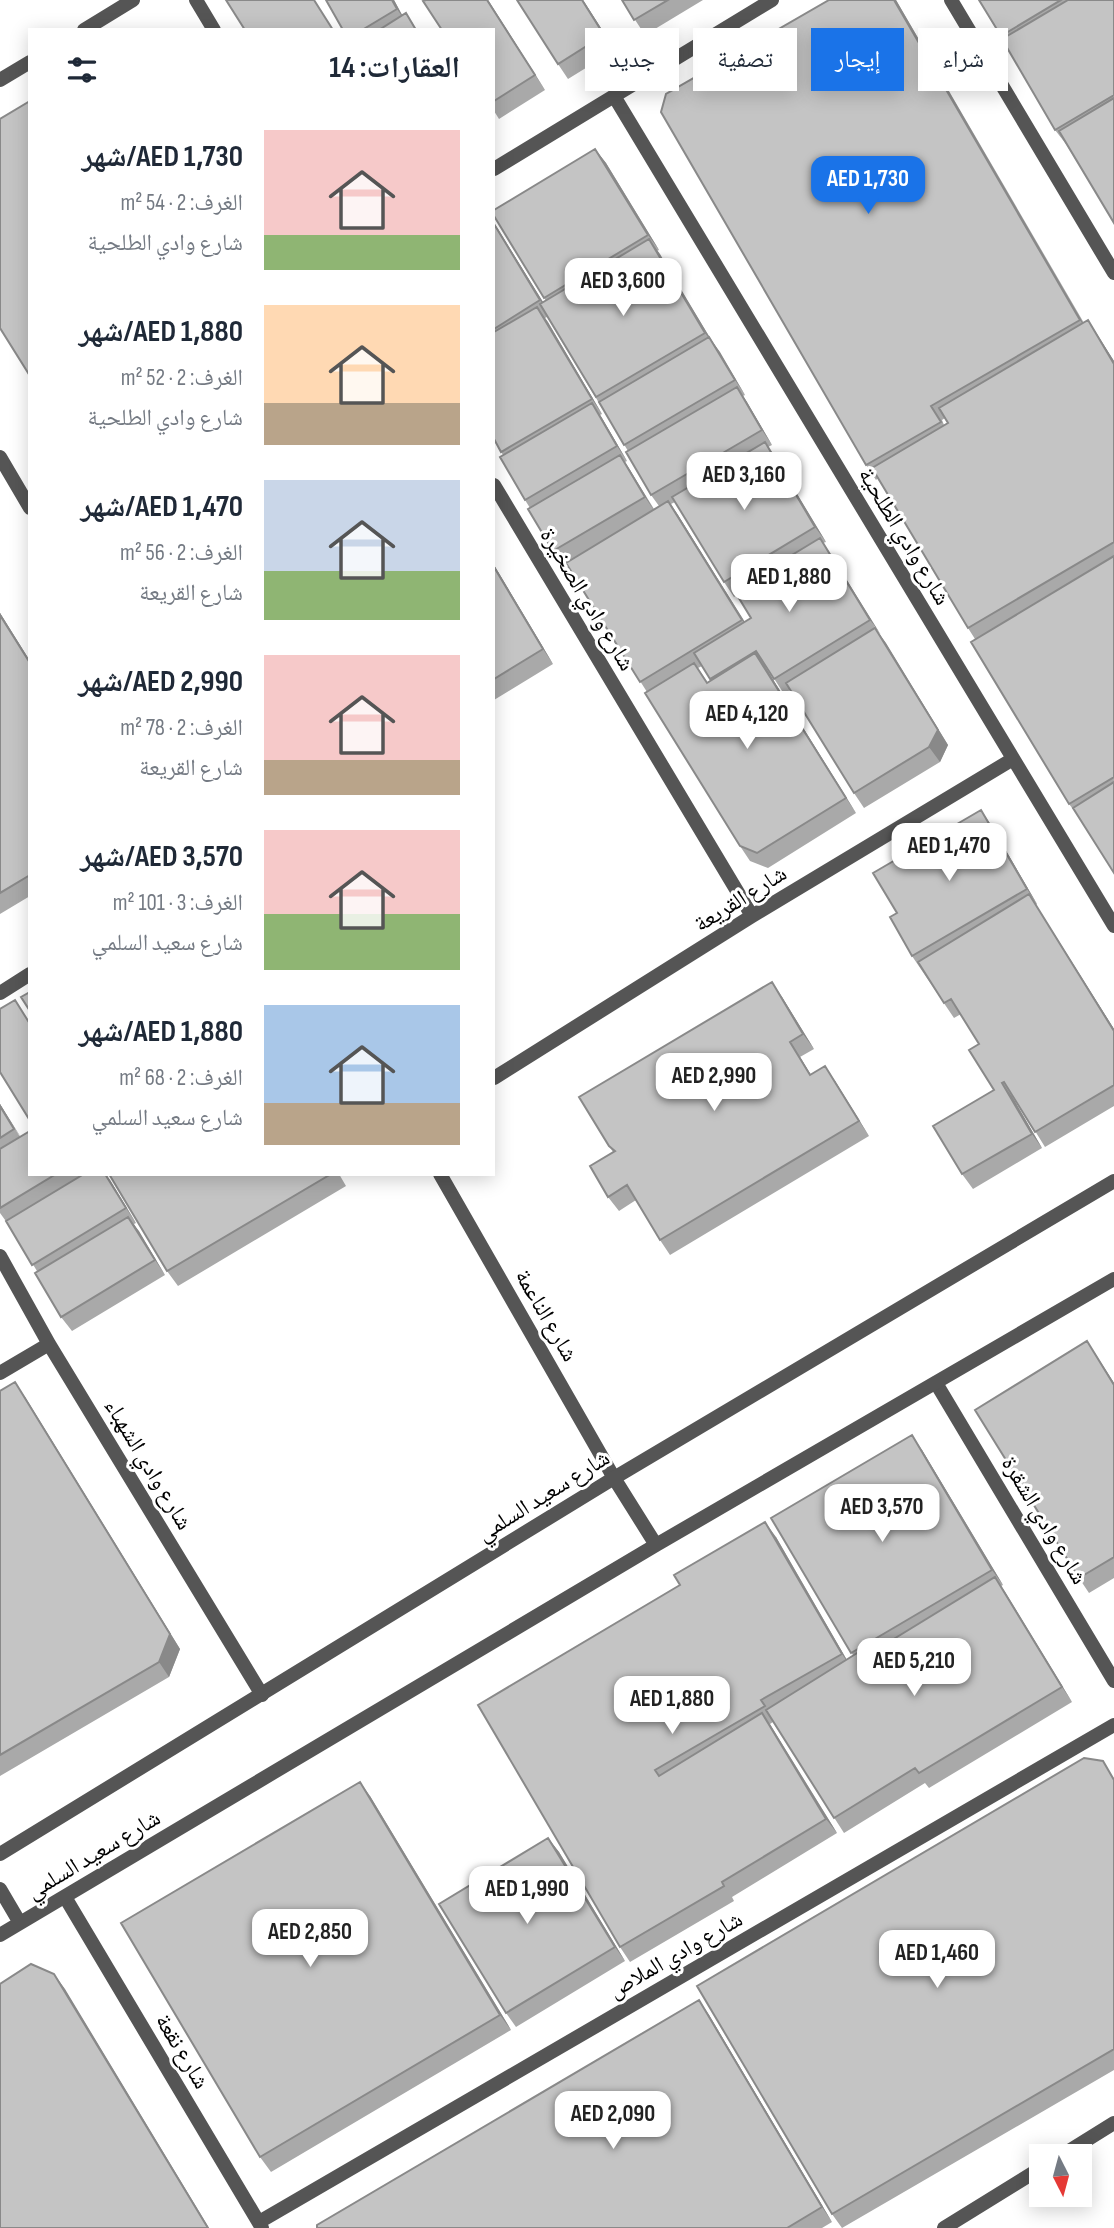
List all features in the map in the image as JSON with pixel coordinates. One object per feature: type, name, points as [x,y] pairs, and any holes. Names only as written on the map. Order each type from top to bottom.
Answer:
[{"type":"street","points":[[87,28],[133,0]]},
{"type":"street","points":[[196,0],[213,28]]},
{"type":"street","points":[[495,168],[772,0]]},
{"type":"street","points":[[951,0],[1114,273]]},
{"type":"street","points":[[0,80],[28,63]]},
{"type":"street","name":"شارع وادي الطلحية","points":[[614,96],[1114,926]]},
{"type":"street","points":[[0,457],[28,505]]},
{"type":"street","name":"شارع وادي الصخيرة","points":[[495,487],[752,916]]},
{"type":"street","name":"شارع القريعة","points":[[495,1077],[752,916],[1013,759]]},
{"type":"street","points":[[0,993],[28,975]]},
{"type":"street","name":"شارع الناعمة","points":[[441,1176],[614,1478],[656,1545]]},
{"type":"street","name":"شارع سعيد السلمي","points":[[0,1854],[614,1478],[1114,1181]]},
{"type":"street","name":"شارع وادي الشهباء","points":[[0,1256],[49,1343],[262,1695]]},
{"type":"street","name":"شارع سعيد السلمي","points":[[0,1935],[656,1545],[1114,1279]]},
{"type":"street","points":[[0,1373],[49,1343]]},
{"type":"street","name":"شارع وادي الشقرة","points":[[936,1383],[1114,1681]]},
{"type":"street","name":"شارع وادي الملاص","points":[[260,2225],[1114,1725]]},
{"type":"street","points":[[0,1889],[20,1923]]},
{"type":"street","name":"شارع نقعة","points":[[65,1897],[260,2225]]},
{"type":"street","points":[[1080,2144],[1114,2123]]},
{"type":"street","points":[[944,2228],[1029,2175]]},
{"type":"building","points":[[226,0],[314,0],[332,28],[244,28]]},
{"type":"building","points":[[326,0],[392,0],[397,9],[365,28],[342,28]]},
{"type":"building","points":[[487,0],[535,75],[495,100],[495,28],[441,28],[423,1]]},
{"type":"building","points":[[517,0],[582,0],[600,28],[585,28],[585,47],[558,64]]},
{"type":"building","points":[[622,0],[668,0],[634,20]]},
{"type":"building","points":[[829,0],[894,0],[918,41],[918,91],[947,91],[1080,320],[931,406],[941,422],[866,465],[661,112],[666,94],[679,91],[679,87],[693,78],[693,91],[797,91],[797,28],[780,28]]},
{"type":"building","points":[[979,0],[1061,0],[1008,32],[1008,28],[996,28]]},
{"type":"building","points":[[1068,0],[1114,0],[1114,95],[1055,130],[1008,49],[1008,35]]},
{"type":"building","points":[[406,13],[415,28],[382,28]]},
{"type":"building","points":[[1114,98],[1114,223],[1059,131]]},
{"type":"building","points":[[28,102],[28,373],[0,328],[0,119]]},
{"type":"building","points":[[595,149],[648,235],[544,298],[495,218],[495,209]]},
{"type":"building","points":[[495,226],[540,300],[495,328]]},
{"type":"building","points":[[649,239],[705,333],[596,397],[540,304]]},
{"type":"building","points":[[537,307],[592,399],[501,452],[495,441],[495,331]]},
{"type":"building","points":[[1088,320],[1114,364],[1114,542],[968,628],[872,468],[948,423],[939,408]]},
{"type":"building","points":[[709,337],[735,380],[624,445],[599,402]]},
{"type":"building","points":[[737,387],[762,430],[651,495],[626,452]]},
{"type":"building","points":[[592,403],[617,446],[525,500],[500,457]]},
{"type":"building","points":[[765,442],[815,527],[724,582],[672,497]]},
{"type":"building","points":[[620,455],[645,497],[553,551],[528,509]]},
{"type":"building","points":[[668,501],[742,620],[640,682],[566,563]]},
{"type":"building","points":[[820,538],[870,620],[774,679],[756,651],[710,679],[694,653],[751,618],[734,590]]},
{"type":"building","points":[[1114,556],[1114,777],[1069,804],[971,642]]},
{"type":"building","points":[[495,569],[543,649],[495,678]]},
{"type":"building","points":[[0,615],[28,660],[28,876],[0,893]]},
{"type":"building","points":[[875,628],[938,730],[929,747],[854,793],[786,683]]},
{"type":"building","points":[[755,653],[846,798],[757,853],[740,846],[645,693],[694,663],[707,683]]},
{"type":"building","points":[[1114,782],[1114,873],[1073,808]]},
{"type":"building","points":[[981,810],[1027,889],[912,956],[890,917],[897,913],[873,873]]},
{"type":"building","points":[[1029,894],[1114,1031],[1114,1085],[1035,1132],[1004,1082],[1002,1083],[1032,1134],[962,1174],[933,1126],[994,1090],[969,1050],[979,1044],[951,999],[944,1003],[918,962]]},
{"type":"building","points":[[772,982],[803,1034],[790,1042],[810,1075],[825,1066],[859,1121],[660,1240],[627,1185],[608,1197],[590,1166],[615,1151],[609,1146],[579,1097]]},
{"type":"building","points":[[28,993],[28,1008],[21,997]]},
{"type":"building","points":[[15,1000],[28,1021],[28,1117],[0,1072],[0,1009]]},
{"type":"building","points":[[0,1106],[14,1129],[0,1138]]},
{"type":"building","points":[[28,1132],[28,1176],[53,1176],[0,1208],[0,1149]]},
{"type":"building","points":[[81,1176],[106,1176],[126,1208],[32,1265],[6,1221]]},
{"type":"building","points":[[110,1176],[328,1176],[167,1271]]},
{"type":"building","points":[[128,1217],[155,1260],[61,1317],[35,1273]]},
{"type":"building","points":[[1087,1341],[1114,1385],[1114,1557],[1079,1578],[975,1410]]},
{"type":"building","points":[[15,1382],[170,1634],[159,1662],[0,1755],[0,1391]]},
{"type":"building","points":[[912,1435],[992,1570],[851,1653],[771,1518]]},
{"type":"building","points":[[765,1522],[842,1654],[761,1700],[765,1706],[655,1770],[659,1776],[762,1713],[826,1819],[722,1882],[724,1886],[620,1947],[478,1705],[680,1585],[674,1575]]},
{"type":"building","points":[[995,1577],[1062,1687],[919,1773],[915,1768],[834,1818],[766,1710],[862,1650],[866,1656]]},
{"type":"building","points":[[1084,1758],[1103,1761],[1114,1780],[1114,2049],[832,2214],[697,1986]]},
{"type":"building","points":[[360,1782],[500,2015],[260,2157],[121,1923]]},
{"type":"building","points":[[548,1838],[615,1947],[506,2013],[439,1904]]},
{"type":"building","points":[[31,1964],[54,1974],[208,2228],[0,2228],[0,1984]]},
{"type":"building","points":[[699,2000],[822,2207],[787,2228],[317,2228],[317,2225]]}]
